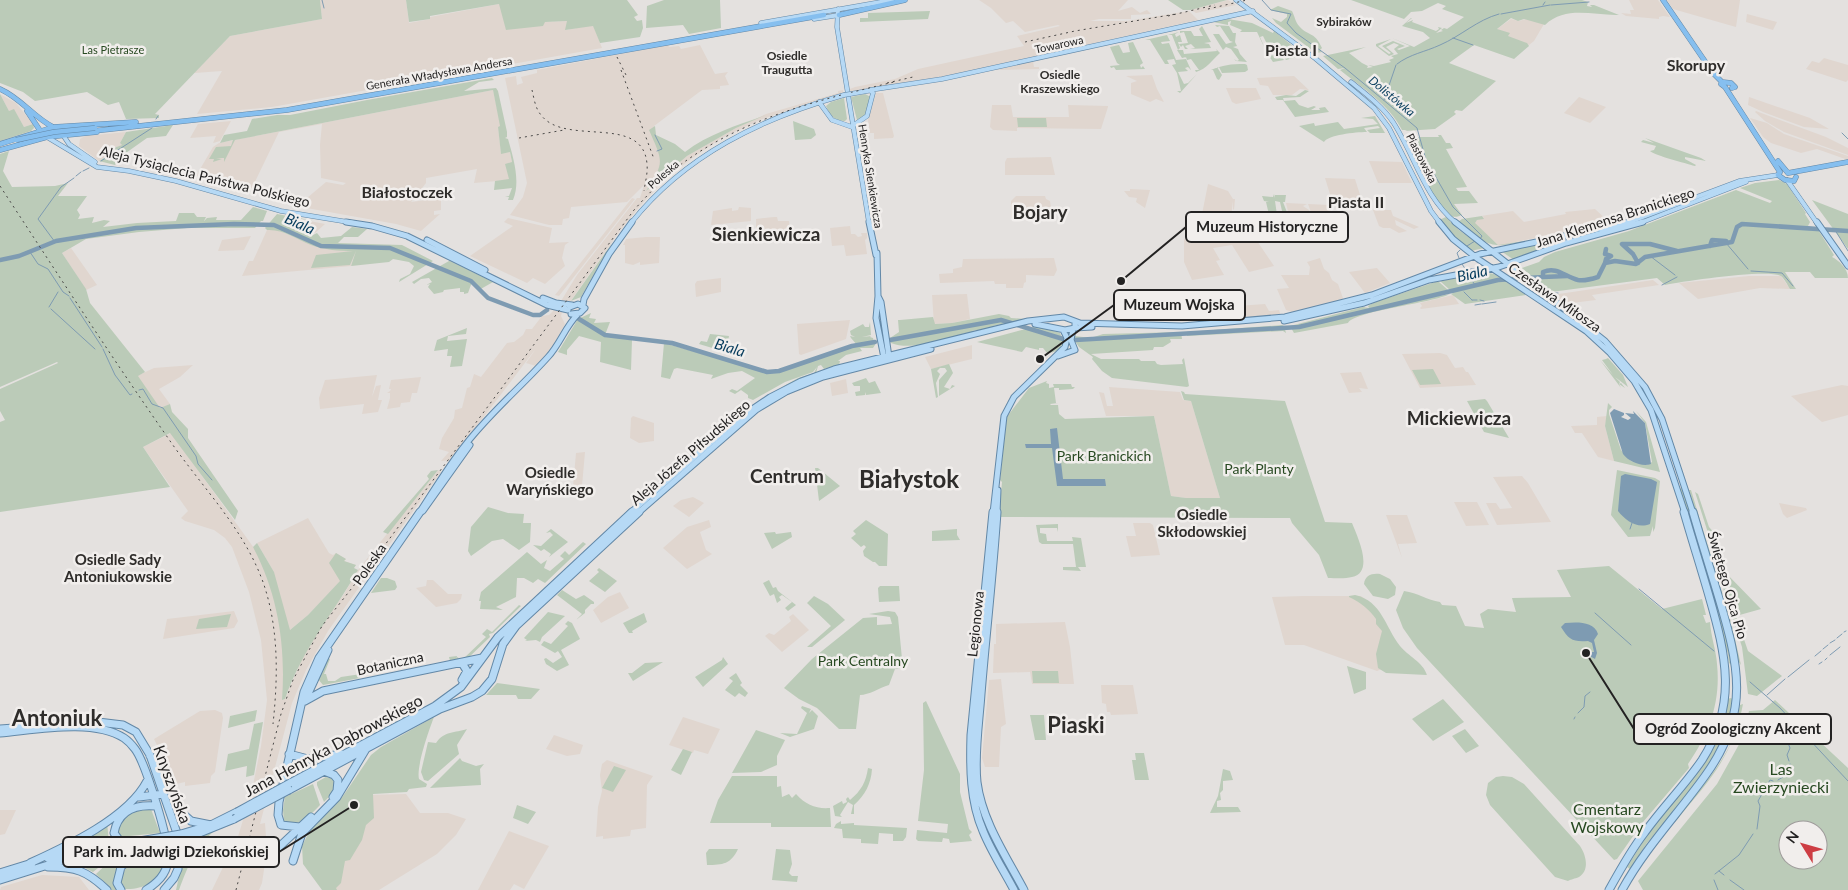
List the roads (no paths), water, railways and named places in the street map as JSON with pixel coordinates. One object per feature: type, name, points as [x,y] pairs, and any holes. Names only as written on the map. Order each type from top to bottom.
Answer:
[{"type":"highway","points":[[898,0],[844,11],[905,0]]},
{"type":"highway","points":[[839,15],[905,0]]},
{"type":"highway","points":[[1665,0],[1724,84],[1782,176],[1795,179],[1817,166]]},
{"type":"highway","name":"Generała Władysława Andersa","points":[[55,131],[146,124],[282,109],[744,26],[823,15],[680,40],[674,44],[667,42],[583,56]]},
{"type":"highway","points":[[744,26],[761,24]]},
{"type":"highway","points":[[751,27],[761,24]]},
{"type":"highway","points":[[502,70],[583,56]]},
{"type":"highway","points":[[406,88],[493,75]]},
{"type":"highway","points":[[406,88],[421,83]]},
{"type":"highway","points":[[1724,84],[1732,88],[1739,105],[1780,162],[1795,179]]},
{"type":"highway","points":[[0,91],[18,98],[47,137]]},
{"type":"highway","points":[[38,124],[55,131]]},
{"type":"highway","points":[[38,124],[63,135]]},
{"type":"highway","points":[[0,147],[28,134],[38,124]]},
{"type":"highway","points":[[0,147],[55,131],[146,124]]},
{"type":"highway","points":[[0,147],[47,137],[128,129],[146,124]]},
{"type":"highway","points":[[64,143],[77,134]]},
{"type":"highway","points":[[1780,162],[1789,168],[1803,170]]},
{"type":"highway","points":[[1782,176],[1788,172],[1848,162]]},
{"type":"main road","points":[[761,24],[892,0]]},
{"type":"main road","name":"Piastowska","points":[[1236,0],[1254,11],[1363,92],[1381,108],[1394,125],[1436,204],[1456,225],[1509,264]]},
{"type":"main road","name":"Piastowska","points":[[1242,0],[1359,93],[1374,108],[1387,125],[1427,203],[1448,234],[1491,268]]},
{"type":"main road","points":[[838,9],[837,27],[842,65]]},
{"type":"main road","points":[[828,11],[834,23],[842,65]]},
{"type":"main road","name":"Towarowa","points":[[850,94],[957,76],[1254,11]]},
{"type":"main road","points":[[761,24],[839,15]]},
{"type":"main road","name":"Henryka Sienkiewicza","points":[[842,65],[876,257],[878,296],[883,320],[883,341]]},
{"type":"main road","points":[[821,104],[832,120],[853,126],[867,116],[872,95],[870,90]]},
{"type":"main road","name":"Poleska","points":[[300,827],[281,825],[278,815],[289,754],[303,704],[310,692],[319,658],[419,514],[421,508],[443,481],[476,434],[493,413],[550,355],[571,321],[585,309],[583,302],[618,240],[641,211],[667,185],[708,153],[734,136],[759,123],[796,109],[821,104],[850,94]]},
{"type":"main road","points":[[840,123],[852,119],[862,121]]},
{"type":"main road","points":[[1387,125],[1394,125]]},
{"type":"main road","name":"Aleja Tysiąclecia Państwa Polskiego","points":[[63,135],[64,143]]},
{"type":"main road","name":"Aleja Tysiąclecia Państwa Polskiego","points":[[47,137],[64,143],[86,162],[97,167],[178,180],[313,215],[381,228],[432,245],[547,305],[572,308]]},
{"type":"main road","points":[[1782,176],[1848,260]]},
{"type":"main road","name":"Jana Klemensa Branickiego","points":[[1491,268],[1509,264],[1566,243],[1589,238],[1635,223],[1727,188],[1782,176]]},
{"type":"main road","points":[[1795,179],[1848,266]]},
{"type":"main road","points":[[1427,203],[1430,201],[1436,204]]},
{"type":"main road","name":"Jana Klemensa Branickiego","points":[[1474,256],[1635,223]]},
{"type":"main road","points":[[1584,233],[1584,236],[1589,238]]},
{"type":"main road","points":[[1347,305],[1474,256]]},
{"type":"main road","name":"Czesława Miłosza","points":[[1509,264],[1595,336],[1640,380],[1655,404],[1684,480]]},
{"type":"main road","points":[[1059,319],[1056,324],[1069,329],[1097,325],[1176,329],[1295,319],[1429,280],[1491,268]]},
{"type":"main road","name":"Czesława Miłosza","points":[[1491,268],[1595,336]]},
{"type":"main road","points":[[1424,275],[1429,280]]},
{"type":"main road","name":"Henryka Sienkiewicza","points":[[878,296],[876,301],[877,316],[887,358]]},
{"type":"main road","points":[[572,308],[583,302]]},
{"type":"main road","points":[[572,308],[578,314]]},
{"type":"main road","points":[[571,321],[572,308]]},
{"type":"main road","points":[[1564,315],[1570,315]]},
{"type":"main road","points":[[877,316],[883,320]]},
{"type":"main road","name":"Aleja Józefa Piłsudskiego","points":[[464,684],[498,637],[558,579],[651,494],[749,410],[773,394],[834,369],[1025,324],[1067,318],[1069,329],[1042,324],[1025,324]]},
{"type":"main road","points":[[1056,356],[1068,344],[1069,329]]},
{"type":"main road","points":[[1056,356],[1075,349],[1068,344]]},
{"type":"main road","name":"Czesława Miłosza","points":[[1613,352],[1648,405],[1675,479]]},
{"type":"main road","name":"Legionowa","points":[[982,815],[973,797],[970,766],[992,585],[997,476],[1005,413],[1030,382],[1056,356]]},
{"type":"main road","name":"Aleja Józefa Piłsudskiego","points":[[472,697],[492,679],[502,646],[516,626],[579,565],[749,416],[776,398],[810,382],[887,358]]},
{"type":"main road","name":"Świętego Ojca Pio","points":[[1609,890],[1639,839],[1704,758],[1720,725],[1726,693],[1725,663],[1720,637],[1675,479]]},
{"type":"main road","name":"Świętego Ojca Pio","points":[[1622,890],[1650,845],[1700,784],[1717,760],[1731,728],[1736,697],[1736,667],[1732,644],[1684,480]]},
{"type":"main road","name":"Botaniczna","points":[[303,704],[310,692],[482,658]]},
{"type":"main road","points":[[435,706],[456,688],[466,674],[466,667],[462,663]]},
{"type":"main road","points":[[1725,663],[1731,667],[1736,667]]},
{"type":"main road","name":"Jana Henryka Dąbrowskiego","points":[[322,771],[344,754],[452,696],[464,684]]},
{"type":"main road","name":"Jana Henryka Dąbrowskiego","points":[[182,837],[235,816],[447,706],[472,697]]},
{"type":"main road","name":"Legionowa","points":[[975,722],[977,775],[982,815]]},
{"type":"main road","name":"Knyszyńska","points":[[93,725],[116,724],[136,732],[150,755],[178,836],[178,869],[174,878],[164,890]]},
{"type":"main road","points":[[0,733],[93,725]]},
{"type":"main road","name":"Knyszyńska","points":[[93,725],[114,732],[128,741],[135,749],[167,839],[170,863],[158,881],[146,890]]},
{"type":"main road","points":[[0,729],[34,729]]},
{"type":"main road","points":[[293,861],[302,833],[337,797],[367,749]]},
{"type":"main road","points":[[289,754],[304,760],[344,754]]},
{"type":"main road","points":[[150,755],[156,762],[183,814],[191,821],[211,825]]},
{"type":"main road","points":[[278,848],[336,791],[338,785],[336,777],[322,771]]},
{"type":"main road","points":[[139,797],[147,780]]},
{"type":"main road","points":[[0,873],[30,863],[76,841],[139,797],[164,794]]},
{"type":"main road","points":[[122,844],[114,833],[114,828],[120,818],[131,808],[140,805],[156,806]]},
{"type":"main road","points":[[982,815],[988,841],[1014,890]]},
{"type":"main road","points":[[982,815],[1024,890]]},
{"type":"main road","points":[[30,863],[142,847],[182,837],[235,816]]},
{"type":"main road","points":[[0,880],[66,857],[122,844],[182,837]]},
{"type":"main road","points":[[120,889],[117,877],[121,867],[142,847]]},
{"type":"main road","points":[[38,867],[79,868],[92,875],[107,890]]},
{"type":"water","points":[[1614,409],[1624,413],[1621,417],[1628,420],[1631,418],[1625,413],[1634,414],[1633,411],[1645,423],[1651,464],[1636,463],[1623,454],[1610,413]]},
{"type":"water","points":[[1057,428],[1063,479],[1105,479],[1106,486],[1057,486],[1052,448],[1026,448],[1025,444],[1051,444],[1050,429]]},
{"type":"water","points":[[1625,474],[1657,482],[1650,524],[1636,525],[1618,511],[1621,476]]},
{"type":"water","points":[[1565,623],[1584,623],[1596,630],[1598,634],[1594,640],[1597,653],[1595,659],[1588,655],[1589,652],[1594,652],[1592,643],[1575,640],[1566,635],[1561,627]]},
{"type":"waterway","points":[[322,0],[324,8]]},
{"type":"waterway","name":"Dolistówka","points":[[1262,0],[1271,10],[1291,14],[1287,23],[1296,33],[1345,68],[1417,128],[1426,160],[1453,207],[1482,236],[1480,239]]},
{"type":"waterway","points":[[1551,5],[1589,2]]},
{"type":"waterway","points":[[1501,14],[1550,5]]},
{"type":"waterway","points":[[1453,38],[1483,20],[1499,14]]},
{"type":"waterway","points":[[1397,64],[1453,38]]},
{"type":"waterway","points":[[1453,38],[1473,45]]},
{"type":"waterway","points":[[1384,100],[1396,65]]},
{"type":"waterway","points":[[101,161],[152,128]]},
{"type":"waterway","points":[[1842,133],[1848,139]]},
{"type":"waterway","points":[[655,135],[662,149],[657,151]]},
{"type":"waterway","points":[[83,171],[89,168]]},
{"type":"waterway","points":[[76,176],[81,172]]},
{"type":"waterway","points":[[55,242],[38,219],[61,187],[74,178]]},
{"type":"waterway","name":"Biala","points":[[0,260],[19,256],[56,241],[136,228],[234,224],[274,225],[321,246],[390,248],[471,281],[488,298],[533,315],[540,315],[547,310]]},
{"type":"waterway","name":"Biala","points":[[1710,246],[1732,242],[1737,227],[1742,224],[1848,231]]},
{"type":"waterway","points":[[1835,230],[1848,251]]},
{"type":"waterway","points":[[1710,246],[1712,240],[1726,241]]},
{"type":"waterway","name":"Dolistówka","points":[[1467,246],[1475,241]]},
{"type":"waterway","points":[[1726,243],[1748,269]]},
{"type":"waterway","points":[[1638,263],[1633,254],[1622,244],[1650,244],[1677,251]]},
{"type":"waterway","name":"Biala","points":[[1638,263],[1645,257],[1710,246]]},
{"type":"waterway","points":[[1605,263],[1606,259],[1611,256],[1605,254],[1606,249]]},
{"type":"waterway","name":"Dolistówka","points":[[1459,258],[1457,253],[1460,250]]},
{"type":"waterway","points":[[30,252],[38,264],[48,269],[63,292],[69,296]]},
{"type":"waterway","points":[[1650,256],[1675,275]]},
{"type":"waterway","name":"Biala","points":[[1605,263],[1615,261],[1636,264],[1638,263]]},
{"type":"waterway","name":"Biala","points":[[1567,276],[1578,280],[1598,277],[1605,263]]},
{"type":"waterway","name":"Dolistówka","points":[[1462,264],[1466,270]]},
{"type":"waterway","name":"Biala","points":[[1543,277],[1543,272],[1548,270],[1557,271],[1567,276]]},
{"type":"waterway","points":[[1751,271],[1782,273],[1793,286]]},
{"type":"waterway","name":"Dolistówka","points":[[1469,276],[1475,285]]},
{"type":"waterway","points":[[1543,277],[1567,276]]},
{"type":"waterway","points":[[1534,277],[1552,292]]},
{"type":"waterway","name":"Biala","points":[[1075,340],[1299,327],[1498,280],[1543,277]]},
{"type":"waterway","points":[[1662,285],[1677,277]]},
{"type":"waterway","points":[[1518,278],[1539,293]]},
{"type":"waterway","points":[[49,307],[58,292]]},
{"type":"waterway","points":[[1464,292],[1472,300],[1477,300]]},
{"type":"waterway","points":[[70,298],[102,347]]},
{"type":"waterway","points":[[1480,300],[1484,301]]},
{"type":"waterway","points":[[1482,304],[1496,302]]},
{"type":"waterway","points":[[1475,305],[1481,304]]},
{"type":"waterway","points":[[51,309],[95,349]]},
{"type":"waterway","name":"Biala","points":[[579,319],[605,335],[672,343],[767,372],[779,371],[852,346],[875,342]]},
{"type":"waterway","name":"Biala","points":[[890,340],[1001,320],[1063,339]]},
{"type":"waterway","points":[[103,349],[115,375],[130,395],[132,394]]},
{"type":"waterway","points":[[139,390],[143,389],[152,404],[163,408],[196,456],[198,464],[212,480]]},
{"type":"waterway","points":[[1630,529],[1632,523]]},
{"type":"waterway","points":[[1639,589],[1714,651]]},
{"type":"waterway","points":[[1595,613],[1631,645]]},
{"type":"waterway","points":[[1837,638],[1842,634]]},
{"type":"waterway","points":[[1830,643],[1835,640]]},
{"type":"waterway","points":[[1823,649],[1828,645]]},
{"type":"waterway","points":[[1830,655],[1840,647]]},
{"type":"waterway","points":[[1815,656],[1821,651]]},
{"type":"waterway","points":[[1788,677],[1809,660]]},
{"type":"waterway","points":[[1767,695],[1785,679]]},
{"type":"waterway","points":[[1750,682],[1780,708],[1848,781]]},
{"type":"waterway","points":[[1578,713],[1584,707],[1585,696],[1590,692]]},
{"type":"waterway","points":[[1789,761],[1787,755],[1790,748],[1786,738],[1788,733],[1794,731],[1791,723]]},
{"type":"waterway","points":[[1778,780],[1786,775],[1790,764]]},
{"type":"waterway","points":[[1757,829],[1760,806],[1758,801],[1770,780],[1773,781]]},
{"type":"waterway","points":[[1715,874],[1739,855],[1753,834]]},
{"type":"waterway","points":[[1719,871],[1724,875]]},
{"type":"waterway","points":[[1714,880],[1718,890]]},
{"type":"waterway","points":[[1730,880],[1744,890]]},
{"type":"tunnel","points":[[824,15],[844,12]]},
{"type":"railway","points":[[1208,9],[1247,0]]},
{"type":"railway","points":[[1168,16],[1215,5]]},
{"type":"railway","points":[[1025,42],[1075,31],[1176,14]]},
{"type":"railway","points":[[617,57],[626,75]]},
{"type":"railway","points":[[621,70],[654,159]]},
{"type":"railway","points":[[887,83],[913,77]]},
{"type":"railway","points":[[236,890],[281,714],[293,680],[322,626],[370,565],[634,210],[660,182],[682,163],[713,143],[763,120],[814,102],[894,82]]},
{"type":"railway","points":[[532,90],[539,112],[552,124],[567,129],[618,135],[632,139],[642,149],[647,164],[644,191]]},
{"type":"railway","points":[[519,138],[564,130]]},
{"type":"railway","points":[[0,186],[146,407],[233,525],[254,562],[268,599],[275,635],[276,688],[273,724]]},
{"type":"place","name":"Muzeum Historyczne","points":[[1121,281]]},
{"type":"place","name":"Muzeum Wojska","points":[[1040,359]]},
{"type":"place","name":"Ogród Zoologiczny Akcent","points":[[1586,653]]},
{"type":"place","name":"Park im. Jadwigi Dziekońskiej","points":[[354,805]]},
{"type":"district","name":"Sybiraków","points":[[1344,21]]},
{"type":"district","name":"Piasta I","points":[[1291,49]]},
{"type":"district","name":"Osiedle Traugutta","points":[[787,62]]},
{"type":"district","name":"Skorupy","points":[[1696,64]]},
{"type":"district","name":"Osiedle Kraszewskiego","points":[[1060,81]]},
{"type":"district","name":"Białostoczek","points":[[407,191]]},
{"type":"district","name":"Piasta II","points":[[1356,201]]},
{"type":"district","name":"Bojary","points":[[1040,211]]},
{"type":"district","name":"Sienkiewicza","points":[[766,233]]},
{"type":"district","name":"Mickiewicza","points":[[1459,417]]},
{"type":"district","name":"Centrum","points":[[787,475]]},
{"type":"district","name":"Białystok","points":[[909,478]]},
{"type":"district","name":"Osiedle Waryńskiego","points":[[550,480]]},
{"type":"district","name":"Osiedle Skłodowskiej","points":[[1202,522]]},
{"type":"district","name":"Osiedle Sady Antoniukowskie","points":[[118,568]]},
{"type":"district","name":"Antoniuk","points":[[57,717]]},
{"type":"district","name":"Piaski","points":[[1076,724]]},
{"type":"park label","name":"Las Pietrasze","points":[[113,49]]},
{"type":"park label","name":"Park Branickich","points":[[1104,455]]},
{"type":"park label","name":"Park Planty","points":[[1259,468]]},
{"type":"park label","name":"Park Centralny","points":[[863,660]]},
{"type":"park label","name":"Las Zwierzyniecki","points":[[1781,777]]},
{"type":"park label","name":"Cmentarz Wojskowy","points":[[1607,817]]}]
